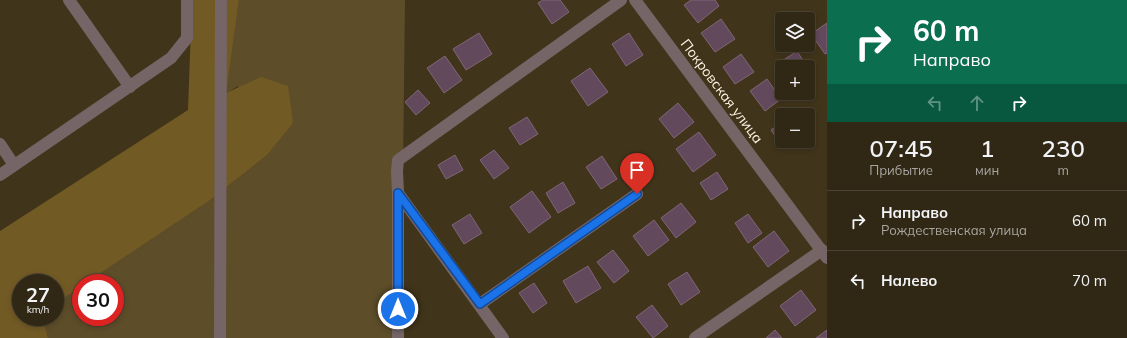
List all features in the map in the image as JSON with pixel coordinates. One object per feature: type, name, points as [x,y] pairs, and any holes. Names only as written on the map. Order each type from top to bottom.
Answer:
[{"type":"street","points":[[69,0],[130,87]]},
{"type":"street","points":[[0,175],[171,58],[187,38],[187,0]]},
{"type":"street","points":[[220,338],[221,0]]},
{"type":"street","points":[[398,338],[398,160],[621,0]]},
{"type":"street","name":"Покровская улица","points":[[635,0],[824,254]]},
{"type":"street","points":[[0,144],[14,165]]},
{"type":"street","points":[[398,193],[480,304],[503,338]]},
{"type":"street","points":[[480,304],[637,194]]},
{"type":"street","points":[[695,338],[824,254]]},
{"type":"shaded area","points":[[192,0],[239,0],[226,93],[261,77],[288,86],[293,123],[266,156],[209,201],[100,274],[72,274],[72,293],[64,298],[64,274],[12,274],[12,326],[45,326],[48,338],[0,338],[0,231],[188,110]]},
{"type":"shaded area","points":[[239,0],[405,0],[401,338],[48,338],[45,326],[64,326],[64,298],[72,293],[72,326],[124,326],[124,274],[100,274],[209,201],[266,156],[238,86],[225,94]]},
{"type":"building","points":[[543,0],[560,0],[569,12],[552,24],[538,3]]},
{"type":"building","points":[[691,0],[715,0],[719,6],[698,23],[684,5]]},
{"type":"building","points":[[721,19],[735,39],[715,52],[701,33]]},
{"type":"building","points":[[827,23],[827,53],[825,54],[815,40],[815,31]]},
{"type":"building","points":[[479,33],[492,54],[466,70],[453,49]]},
{"type":"building","points":[[629,33],[643,55],[626,66],[612,44]]},
{"type":"building","points":[[798,52],[803,60],[784,60]]},
{"type":"building","points":[[741,54],[754,72],[735,84],[723,67]]},
{"type":"building","points":[[445,56],[462,80],[444,93],[427,68]]},
{"type":"building","points":[[590,68],[608,92],[588,106],[571,81]]},
{"type":"building","points":[[767,79],[775,90],[775,100],[780,100],[765,111],[750,91]]},
{"type":"building","points":[[418,90],[430,103],[416,115],[405,102]]},
{"type":"building","points":[[678,103],[694,122],[674,138],[659,119]]},
{"type":"building","points":[[527,117],[538,134],[520,145],[509,128]]},
{"type":"building","points":[[775,127],[775,136],[771,130]]},
{"type":"building","points":[[699,132],[716,155],[693,172],[676,149]]},
{"type":"building","points":[[494,150],[509,168],[494,179],[480,160]]},
{"type":"building","points":[[455,155],[463,170],[446,179],[438,165]]},
{"type":"building","points":[[602,156],[617,179],[601,189],[586,167]]},
{"type":"building","points":[[717,172],[728,189],[711,200],[700,183]]},
{"type":"building","points":[[563,182],[575,203],[558,213],[546,193]]},
{"type":"building","points":[[532,191],[551,217],[529,233],[510,207]]},
{"type":"building","points":[[681,203],[696,222],[676,238],[661,218]]},
{"type":"building","points":[[470,214],[482,233],[464,244],[452,225]]},
{"type":"building","points":[[748,214],[762,233],[748,243],[735,223]]},
{"type":"building","points":[[654,220],[669,240],[648,256],[633,236]]},
{"type":"building","points":[[774,231],[789,251],[768,267],[753,247]]},
{"type":"building","points":[[613,250],[629,271],[614,283],[597,262]]},
{"type":"building","points":[[588,266],[601,288],[576,303],[563,281]]},
{"type":"building","points":[[687,272],[700,292],[681,305],[668,284]]},
{"type":"building","points":[[534,283],[547,303],[533,313],[519,293]]},
{"type":"building","points":[[801,290],[816,310],[795,326],[780,306]]},
{"type":"building","points":[[652,305],[668,326],[653,338],[636,317]]},
{"type":"building","points":[[775,330],[782,338],[766,338]]},
{"type":"building","points":[[827,330],[827,338],[816,338]]},
{"type":"route","points":[[398,309],[398,193],[480,304],[637,194]]}]
